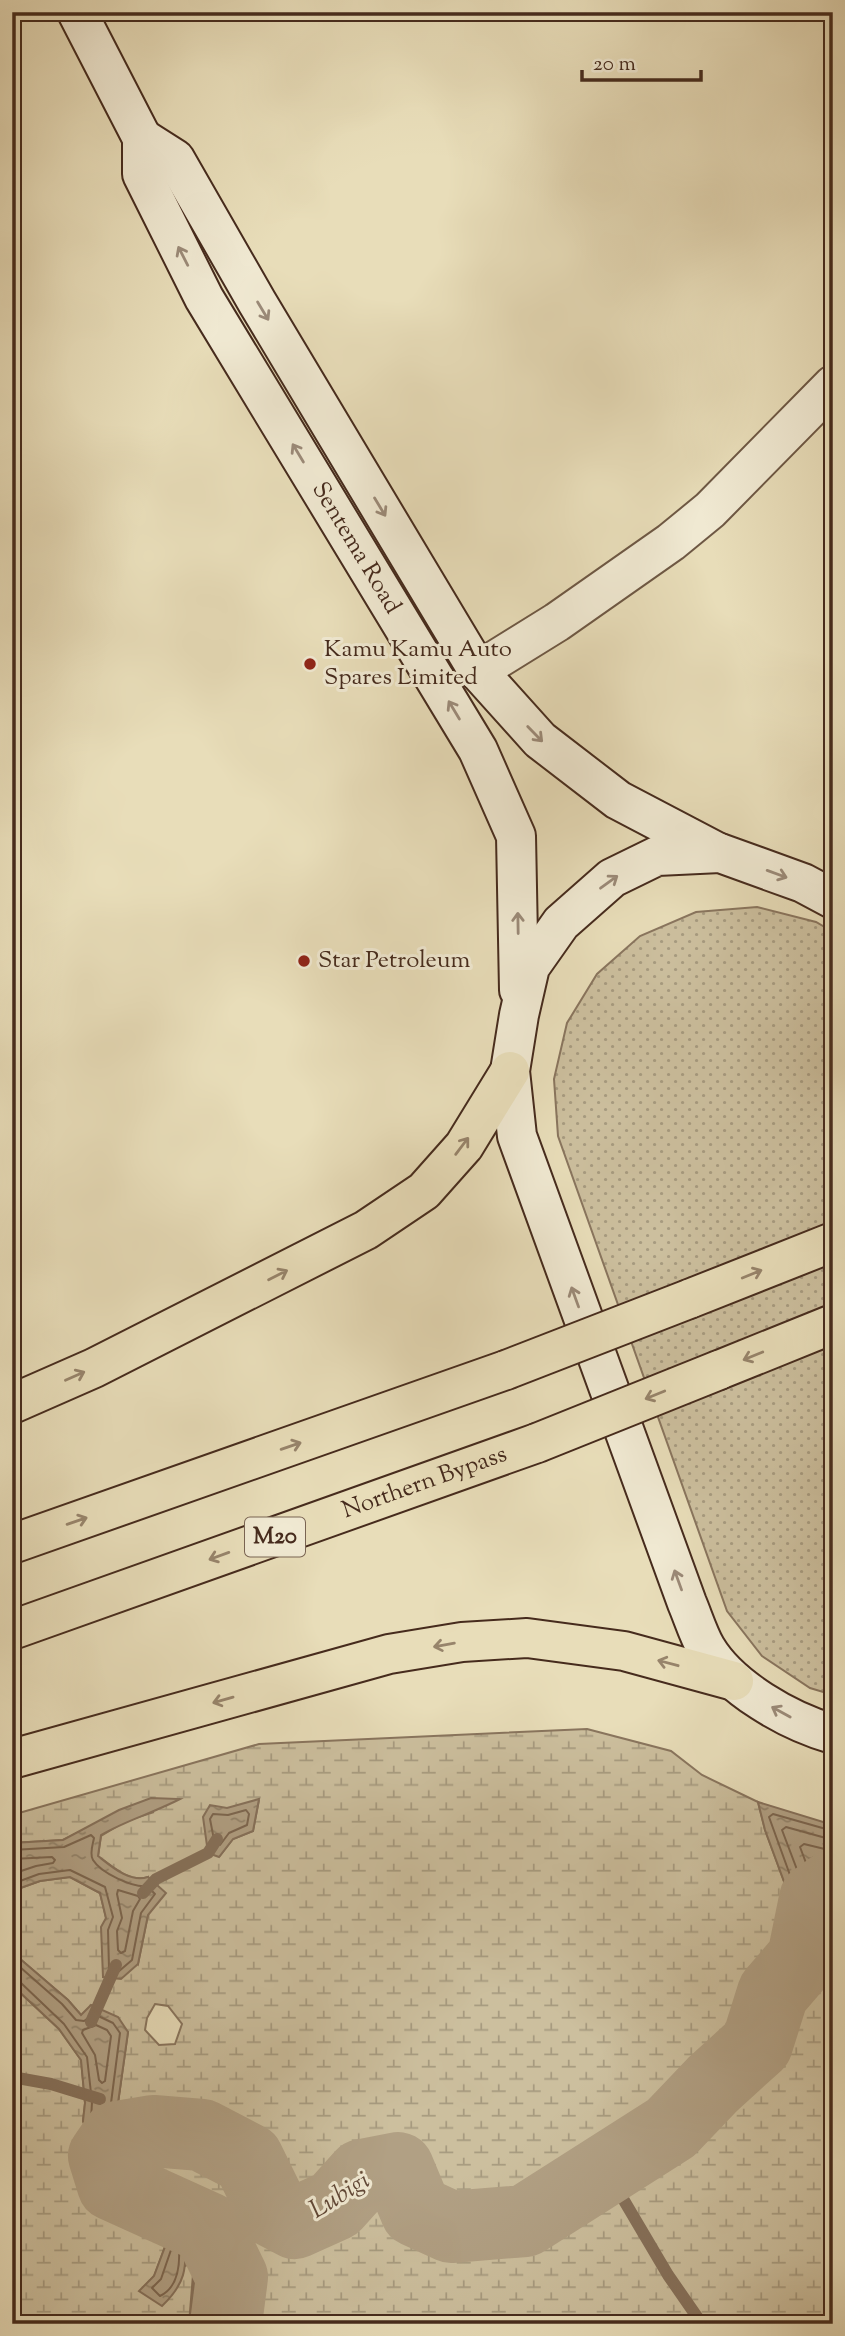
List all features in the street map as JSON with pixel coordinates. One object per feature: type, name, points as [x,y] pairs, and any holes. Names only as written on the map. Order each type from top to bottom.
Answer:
[{"type":"highway","points":[[12,1404],[94,1368],[378,1222],[424,1191],[464,1146],[510,1071]]},
{"type":"highway","points":[[12,1544],[506,1370],[833,1242]]},
{"type":"highway","name":"Northern Bypass","points":[[12,1630],[537,1443],[833,1324]]},
{"type":"highway","points":[[12,1759],[389,1654],[462,1642],[527,1638],[624,1651],[734,1681]]},
{"type":"main road","name":"Sentema Road","points":[[77,12],[142,138],[142,174],[204,298],[478,750],[516,836],[519,1015]]},
{"type":"main road","name":"Sentema Road","points":[[142,138],[175,159],[264,314],[478,671],[540,740],[618,800],[720,853],[803,883],[833,899]]},
{"type":"main road","points":[[478,671],[557,622],[691,526],[739,483],[833,385]]},
{"type":"main road","points":[[720,853],[657,856],[612,878],[561,923],[530,967],[519,1015],[510,1071],[517,1136],[687,1603],[706,1648],[734,1681],[783,1713],[833,1734]]},
{"type":"green space","points":[[757,907],[816,922],[833,932],[833,1695],[810,1688],[762,1656],[727,1611],[558,1136],[554,1079],[567,1023],[597,974],[640,936],[696,912]]},
{"type":"green space","points":[[587,1729],[671,1751],[702,1775],[758,1802],[765,1830],[796,1914],[813,1932],[816,1912],[833,1908],[833,2324],[252,2324],[259,2291],[210,2204],[185,2206],[145,2182],[124,2159],[129,2145],[118,2103],[128,2032],[81,2015],[68,2000],[12,1952],[12,1891],[40,1881],[70,1877],[100,1893],[106,1918],[138,1964],[148,1915],[148,1877],[128,1876],[98,1856],[101,1836],[126,1821],[154,1812],[91,1826],[63,1840],[12,1843],[12,1815],[259,1744]],"holes":[[[259,1800],[253,1831],[233,1839],[219,1857]],[[155,2004],[168,2006],[182,2024],[175,2044],[159,2045],[145,2030],[147,2018]],[[170,2119],[241,2129],[231,2137],[231,2170],[206,2153],[176,2144],[153,2131]]]},
{"type":"green space","points":[[12,1985],[59,2029],[81,2060],[85,2103],[83,2121],[89,2135],[129,2205],[159,2226],[166,2244],[154,2276],[140,2291],[187,2265],[185,2237],[194,2235],[222,2270],[219,2324],[12,2324]]},
{"type":"water","points":[[151,1798],[180,1799],[101,1835],[98,1856],[128,1876],[148,1877],[166,1893],[148,1915],[138,1964],[121,1979],[103,1977],[101,1927],[106,1918],[100,1893],[70,1877],[40,1881],[12,1891],[12,1843],[63,1840],[119,1810]]},
{"type":"water","points":[[259,1799],[253,1831],[233,1839],[219,1857],[208,1853],[203,1817],[210,1805],[227,1808]]},
{"type":"water","points":[[758,1802],[833,1825],[833,1908],[816,1912],[813,1933],[796,1914],[765,1830]]},
{"type":"water","points":[[12,1952],[68,2000],[81,2015],[91,2005],[118,2017],[128,2032],[118,2103],[129,2145],[124,2159],[145,2182],[184,2206],[210,2204],[244,2223],[256,2248],[259,2291],[252,2324],[219,2324],[222,2270],[194,2235],[185,2238],[183,2275],[170,2298],[162,2306],[139,2291],[154,2276],[166,2244],[159,2226],[129,2205],[101,2175],[83,2121],[85,2103],[81,2060],[59,2029],[12,1985]]},
{"type":"water","points":[[170,2119],[242,2129],[231,2137],[229,2149],[232,2171],[206,2153],[176,2144],[153,2131]]},
{"type":"waterway","points":[[143,1893],[156,1879],[208,1853],[217,1839]]},
{"type":"waterway","name":"Lubigi","points":[[226,2324],[232,2277],[208,2228],[113,2185],[104,2156],[117,2137],[153,2131],[202,2135],[248,2159],[274,2212],[295,2223],[335,2205],[362,2175],[398,2168],[416,2211],[451,2227],[525,2221],[671,2128],[713,2084],[757,2044],[773,1993],[803,1958],[815,1899],[833,1886]]},
{"type":"waterway","points":[[91,2022],[116,1965]]},
{"type":"waterway","points":[[12,2077],[51,2084],[100,2099]]},
{"type":"waterway","points":[[612,2165],[619,2192],[668,2275],[702,2324]]},
{"type":"waterway","points":[[194,2324],[198,2275],[195,2223]]},
{"type":"place","name":"Kamu Kamu Auto Spares Limited","points":[[310,664]]},
{"type":"place","name":"Star Petroleum","points":[[304,961]]}]
